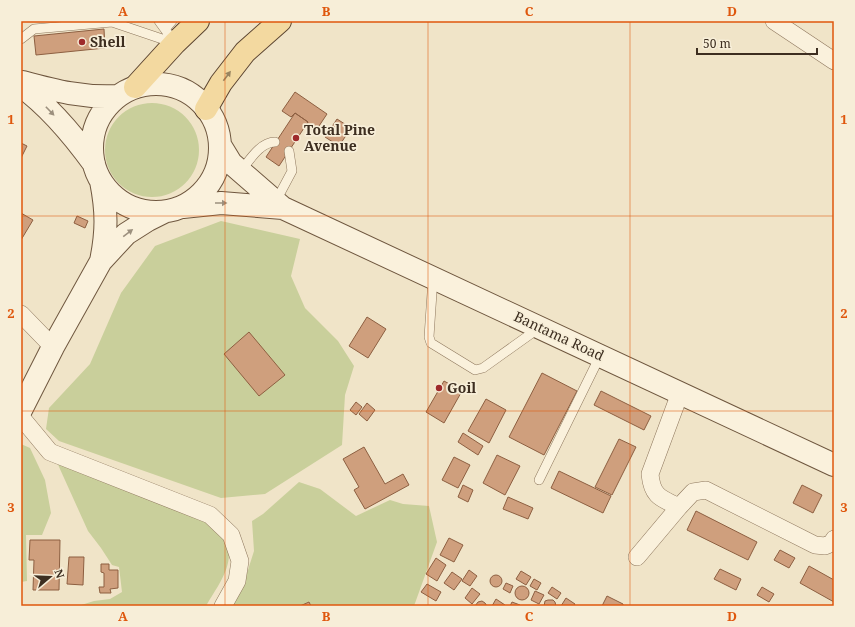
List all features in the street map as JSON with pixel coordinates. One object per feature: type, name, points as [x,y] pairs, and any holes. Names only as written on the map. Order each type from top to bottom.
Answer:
[{"type":"main road","points":[[101,261],[106,224],[104,200],[92,153],[92,142],[97,121],[102,112],[126,92],[170,36],[198,21]]},
{"type":"main road","points":[[206,109],[221,83],[245,52],[280,21]]},
{"type":"main road","points":[[21,81],[68,94],[97,97],[126,92],[146,84],[157,84],[179,88],[198,100],[206,109],[216,126],[220,145],[231,163],[280,204]]},
{"type":"main road","points":[[21,86],[51,111],[77,141],[114,198],[133,209],[148,212],[221,203],[280,204]]},
{"type":"main road","points":[[21,410],[53,347],[101,261],[126,234],[148,220],[173,209],[200,194],[208,186],[217,167],[220,145]]},
{"type":"main road","name":"Bantama Road","points":[[280,204],[433,278],[834,465]]},
{"type":"street","points":[[774,21],[834,61]]},
{"type":"street","points":[[21,314],[53,347]]},
{"type":"street","points":[[679,507],[661,498],[651,486],[650,474],[680,393]]},
{"type":"street","points":[[21,417],[50,452],[210,515],[231,536],[240,561],[237,581],[223,606]]},
{"type":"street","points":[[638,557],[693,492],[706,490],[815,545],[825,546],[832,543],[834,539]]},
{"type":"lane","points":[[159,21],[170,36]]},
{"type":"lane","points":[[170,36],[172,21]]},
{"type":"lane","points":[[21,39],[34,29],[112,22],[170,36]]},
{"type":"lane","points":[[240,172],[262,146],[269,142],[275,142]]},
{"type":"lane","points":[[280,204],[292,170],[289,151]]},
{"type":"lane","points":[[433,278],[429,337],[431,343],[475,370],[483,368],[540,328]]},
{"type":"lane","points":[[539,480],[600,356]]},
{"type":"green space","points":[[152,103],[170,106],[185,117],[196,132],[199,150],[196,168],[185,183],[170,194],[152,197],[134,194],[119,183],[108,168],[105,150],[108,132],[119,117],[134,106]]},
{"type":"green space","points":[[221,221],[300,239],[291,276],[305,308],[338,341],[354,366],[345,395],[342,445],[265,494],[221,498],[59,441],[46,429],[49,408],[90,364],[121,293],[155,246]]},
{"type":"green space","points":[[21,444],[30,448],[45,480],[51,513],[42,535],[26,535],[27,581],[21,582]]},
{"type":"green space","points":[[55,458],[209,520],[222,533],[227,543],[229,552],[226,571],[206,606],[78,606],[94,601],[110,599],[122,592],[119,567],[112,565],[88,531]]},
{"type":"green space","points":[[299,482],[320,489],[356,516],[390,500],[403,504],[429,506],[437,542],[414,606],[230,606],[247,573],[254,551],[252,521],[263,514]]},
{"type":"building","points":[[104,29],[105,48],[36,55],[34,36]]},
{"type":"building","points":[[295,92],[327,114],[315,132],[306,125],[308,122],[295,113],[291,117],[282,111]]},
{"type":"building","points":[[295,113],[308,122],[279,166],[266,157]]},
{"type":"building","points":[[337,119],[351,128],[339,146],[325,137]]},
{"type":"building","points":[[21,143],[27,146],[21,158]]},
{"type":"building","points":[[21,213],[33,220],[21,240]]},
{"type":"building","points":[[77,216],[88,221],[85,228],[74,223]]},
{"type":"building","points":[[367,317],[386,329],[368,358],[349,346]]},
{"type":"building","points":[[249,332],[285,375],[259,396],[224,354]]},
{"type":"building","points":[[542,373],[577,391],[544,455],[509,437]]},
{"type":"building","points":[[444,381],[462,391],[444,423],[426,412]]},
{"type":"building","points":[[601,391],[651,416],[644,430],[594,405]]},
{"type":"building","points":[[486,399],[506,410],[489,443],[468,431]]},
{"type":"building","points":[[356,402],[362,407],[356,415],[350,410]]},
{"type":"building","points":[[367,403],[375,410],[367,421],[359,414]]},
{"type":"building","points":[[463,433],[483,446],[478,455],[458,442]]},
{"type":"building","points":[[619,439],[636,447],[612,495],[595,487]]},
{"type":"building","points":[[364,447],[385,484],[403,474],[409,485],[365,509],[354,490],[359,487],[343,459]]},
{"type":"building","points":[[497,455],[520,466],[505,495],[483,483]]},
{"type":"building","points":[[454,457],[470,465],[458,488],[442,480]]},
{"type":"building","points":[[559,471],[611,496],[603,513],[551,488]]},
{"type":"building","points":[[463,485],[473,490],[468,502],[458,497]]},
{"type":"building","points":[[802,485],[822,495],[813,513],[793,503]]},
{"type":"building","points":[[508,497],[533,508],[528,519],[503,509]]},
{"type":"building","points":[[696,511],[757,542],[748,560],[687,530]]},
{"type":"building","points":[[449,538],[463,545],[454,562],[440,555]]},
{"type":"building","points":[[30,540],[60,540],[59,590],[33,590],[34,560],[29,560]]},
{"type":"building","points":[[780,550],[795,558],[789,568],[774,560]]},
{"type":"building","points":[[69,557],[84,557],[83,585],[67,584]]},
{"type":"building","points":[[436,558],[446,565],[437,581],[426,574]]},
{"type":"building","points":[[101,564],[109,564],[109,570],[118,570],[118,588],[110,589],[111,593],[100,593],[99,587],[104,587],[104,573],[101,572]]},
{"type":"building","points":[[809,566],[834,580],[834,602],[800,583]]},
{"type":"building","points":[[720,569],[741,579],[736,590],[714,579]]},
{"type":"building","points":[[469,570],[477,576],[470,586],[462,581]]},
{"type":"building","points":[[521,571],[531,577],[526,585],[516,579]]},
{"type":"building","points":[[452,572],[462,579],[454,590],[444,583]]},
{"type":"building","points":[[494,575],[498,575],[502,581],[498,587],[494,587],[490,583],[490,579]]},
{"type":"building","points":[[534,579],[541,583],[537,590],[530,586]]},
{"type":"building","points":[[506,583],[513,586],[510,593],[503,589]]},
{"type":"building","points":[[427,584],[441,592],[436,601],[421,592]]},
{"type":"building","points":[[522,586],[527,588],[529,593],[527,598],[522,600],[517,598],[515,593],[517,588]]},
{"type":"building","points":[[552,587],[561,593],[557,599],[548,593]]},
{"type":"building","points":[[762,587],[774,594],[769,602],[757,595]]},
{"type":"building","points":[[472,588],[480,594],[472,604],[465,598]]},
{"type":"building","points":[[535,591],[544,595],[539,604],[531,600]]},
{"type":"building","points":[[607,596],[623,604],[623,606],[602,606]]},
{"type":"building","points":[[566,598],[575,604],[574,606],[561,606]]},
{"type":"building","points":[[496,599],[505,605],[492,606]]},
{"type":"building","points":[[553,600],[556,606],[544,606],[545,601]]},
{"type":"building","points":[[482,601],[487,606],[475,606],[478,602]]},
{"type":"building","points":[[309,602],[311,606],[300,606]]},
{"type":"building","points":[[512,602],[520,605],[510,606]]},
{"type":"place","name":"Shell","points":[[82,42]]},
{"type":"place","name":"Total Pine Avenue","points":[[296,138]]},
{"type":"place","name":"Goil","points":[[439,388]]}]
